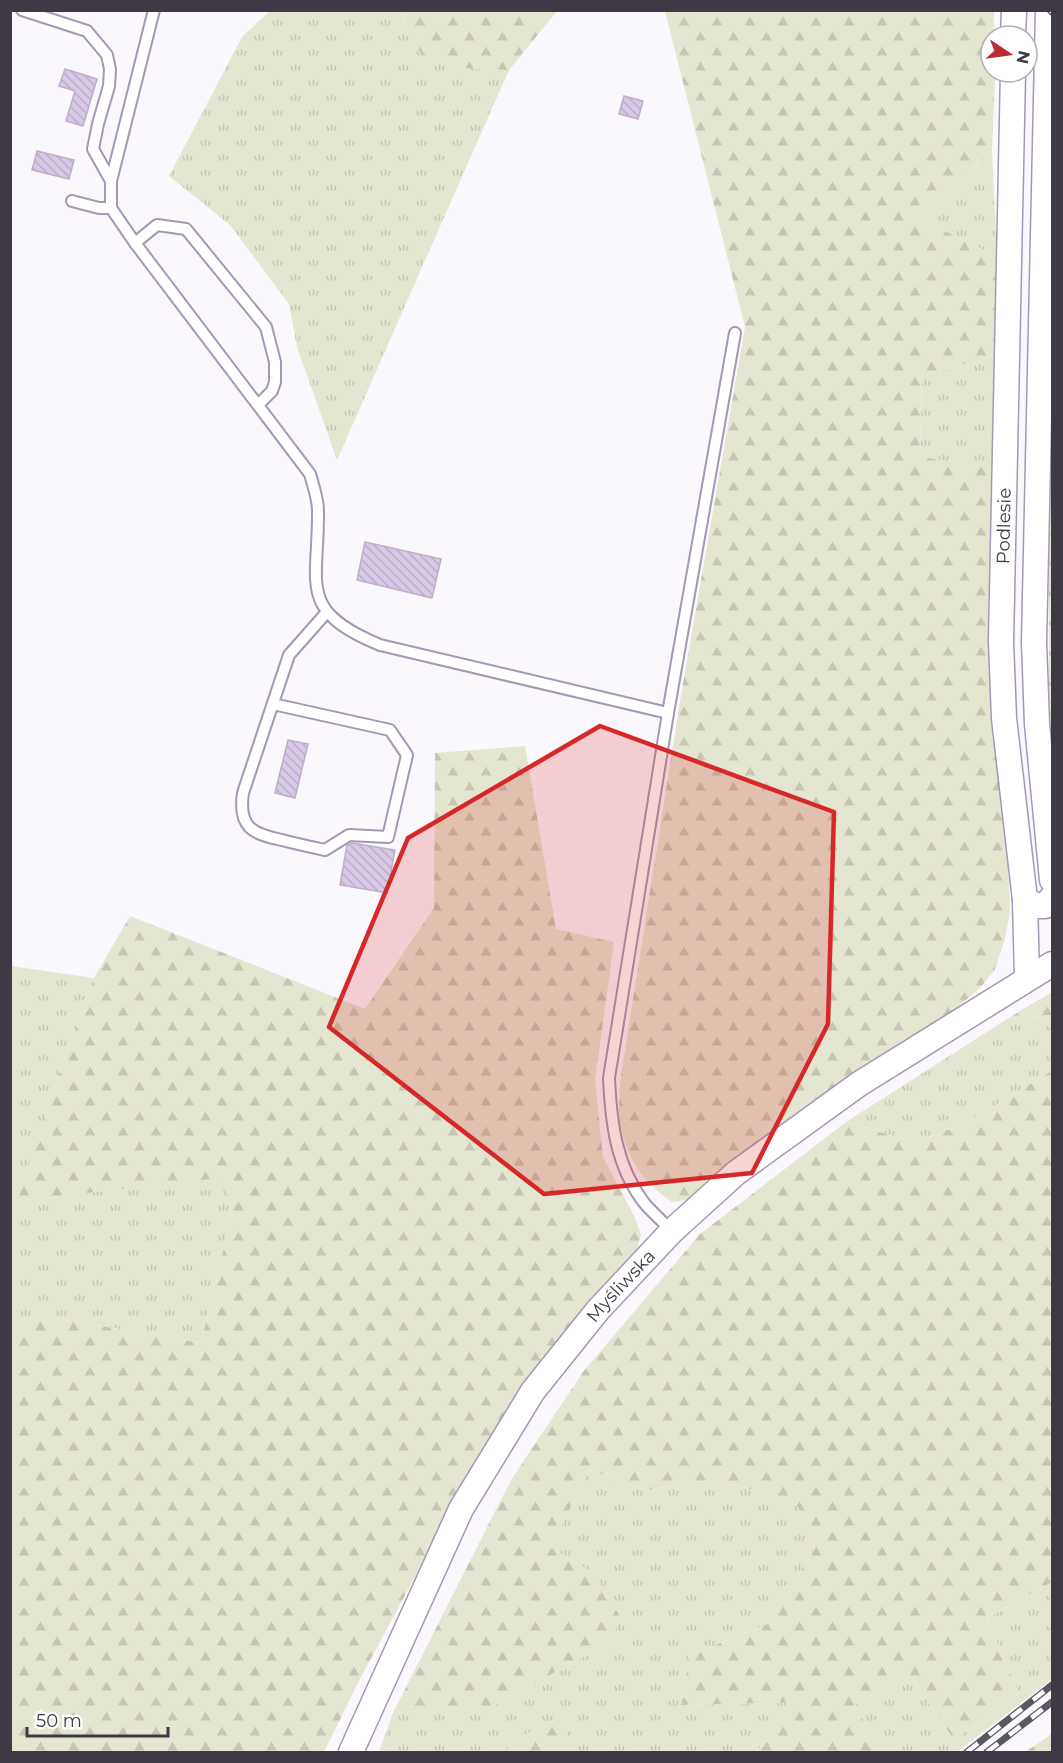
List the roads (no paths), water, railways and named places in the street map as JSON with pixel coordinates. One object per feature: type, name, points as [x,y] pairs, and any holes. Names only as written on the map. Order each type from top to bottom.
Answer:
[{"type":"street","name":"Podlesie","points":[[1048,10],[1034,642],[1037,724],[1053,880]]},
{"type":"street","name":"Podlesie","points":[[1013,84],[1001,642],[1004,718],[1025,900],[1028,979]]},
{"type":"street","points":[[1025,900],[1038,906],[1045,906],[1053,897]]},
{"type":"street","name":"Myśliwska","points":[[351,1752],[456,1520],[491,1457],[533,1391],[598,1310],[672,1231],[736,1173],[808,1118],[869,1077],[1053,964]]},
{"type":"lane","points":[[22,10],[87,32],[107,56],[110,69],[109,86],[93,148],[111,181]]},
{"type":"lane","points":[[154,10],[111,181],[111,208],[310,474],[318,508],[314,579],[318,597],[327,612],[353,634],[380,645],[668,713]]},
{"type":"lane","points":[[72,201],[99,208],[111,208]]},
{"type":"lane","points":[[135,243],[157,225],[186,229],[266,327],[275,362],[275,382],[272,391],[258,405]]},
{"type":"lane","points":[[672,1231],[640,1196],[630,1181],[617,1150],[611,1115],[609,1078],[668,713],[735,333]]},
{"type":"lane","points":[[273,704],[390,730],[407,754],[388,837],[349,835],[325,850],[260,835],[246,824],[241,807],[243,793],[273,704],[290,655],[327,612]]},
{"type":"railway","points":[[967,1752],[1052,1685]]},
{"type":"railway","points":[[987,1752],[1052,1702]]}]
